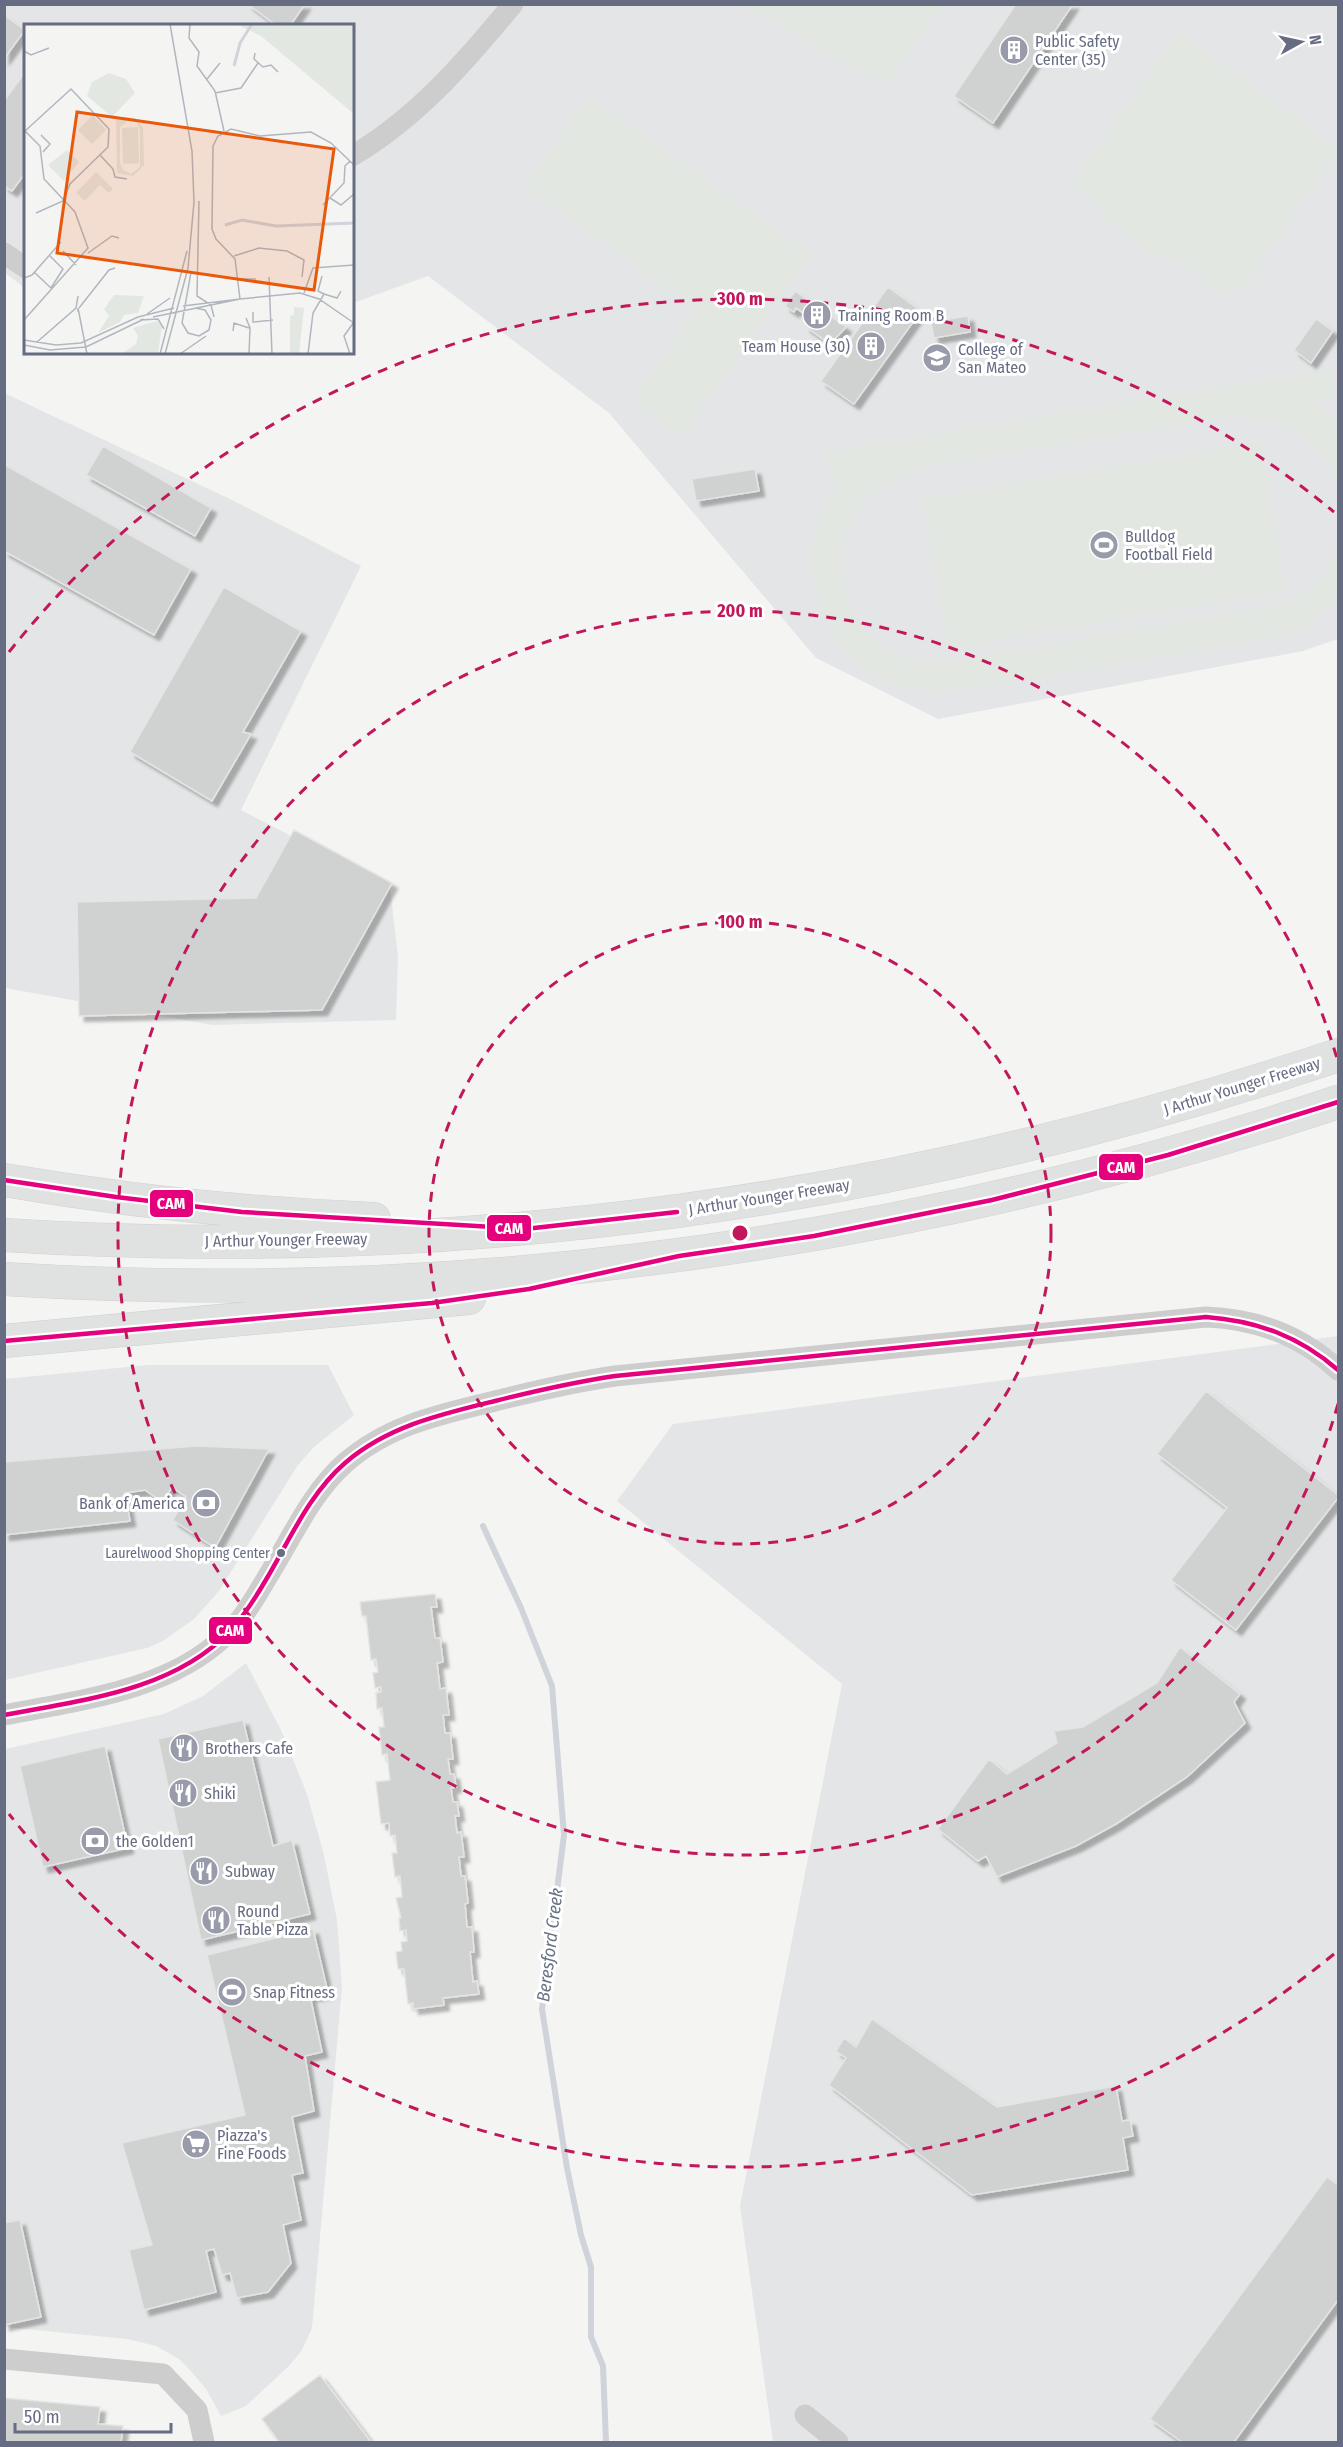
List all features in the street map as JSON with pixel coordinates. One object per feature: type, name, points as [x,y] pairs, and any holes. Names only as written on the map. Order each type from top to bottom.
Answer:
[{"type":"highway","name":"J Arthur Younger Freeway","points":[[4,1235],[125,1241],[249,1242],[395,1238],[525,1229],[657,1215],[832,1188],[960,1162],[1131,1120],[1224,1093],[1338,1055]]},
{"type":"highway","points":[[4,1279],[170,1286],[340,1284],[544,1271],[679,1256],[825,1234],[1025,1192],[1168,1155],[1338,1102]]},
{"type":"highway","points":[[4,1180],[242,1212],[525,1229]]},
{"type":"highway","points":[[4,1341],[350,1311],[483,1296],[679,1256]]},
{"type":"street","points":[[354,155],[385,134],[438,89],[513,4]]},
{"type":"street","points":[[4,253],[24,267]]},
{"type":"street","points":[[4,1715],[135,1687],[168,1675],[195,1660],[224,1638],[246,1612],[314,1501],[344,1464],[388,1434],[433,1416],[544,1389],[615,1376],[1206,1317],[1242,1320],[1279,1331],[1311,1347],[1338,1370]]},
{"type":"street","points":[[4,2359],[163,2374],[197,2410],[204,2442]]},
{"type":"street","points":[[805,2415],[838,2442]]},
{"type":"shaded area","name":"College of San Mateo","points":[[5,5],[1338,5],[1338,639],[1303,651],[938,719],[816,658],[609,413],[428,276],[354,303],[354,24],[24,24],[24,287],[5,273]]},
{"type":"shaded area","points":[[743,5],[942,5],[886,85]]},
{"type":"shaded area","points":[[1178,31],[1338,149],[1247,283],[1215,297],[1198,272],[1148,252],[1104,218],[1092,202],[1072,185]]},
{"type":"shaded area","points":[[589,96],[810,254],[680,437],[632,402],[697,310],[525,187]]},
{"type":"shaded area","points":[[1329,369],[1334,398],[1313,402],[1338,424],[1338,483],[1320,451],[1296,431],[1266,420],[1231,416],[924,466],[885,484],[865,500],[850,522],[842,546],[841,572],[846,596],[857,619],[873,639],[894,654],[919,662],[956,660],[1277,606],[1298,597],[1315,584],[1328,567],[1338,547],[1338,601],[1306,626],[1268,639],[961,689],[926,691],[888,680],[865,667],[845,648],[830,626],[819,602],[813,575],[813,548],[819,520],[842,481],[832,482],[827,452]]},
{"type":"shaded area","points":[[4,393],[230,499],[361,566],[241,810],[390,887],[398,957],[396,1020],[212,1025],[5,988]]},
{"type":"shaded area","name":"Bulldog Football Field","points":[[1260,442],[1285,592],[948,648],[923,498]]},
{"type":"shaded area","points":[[1338,1336],[1338,2442],[773,2442],[740,2206],[842,1684],[617,1501],[673,1424]]},
{"type":"shaded area","points":[[148,1365],[328,1365],[354,1415],[315,1446],[298,1465],[219,1591],[194,1619],[163,1641],[147,1648],[5,1680],[4,1379]]},
{"type":"shaded area","points":[[246,1663],[281,1730],[307,1794],[324,1855],[337,1920],[342,1987],[312,2328],[302,2350],[290,2365],[246,2406],[221,2416],[206,2389],[188,2368],[179,2359],[156,2346],[127,2339],[5,2327],[5,1749],[164,1714],[203,1696]]},
{"type":"building","points":[[248,4],[305,4],[291,24],[274,24]]},
{"type":"building","name":"Public Safety Center (35)","points":[[1016,4],[1073,4],[993,123],[954,96]]},
{"type":"building","points":[[4,15],[24,31],[4,59]]},
{"type":"building","points":[[24,74],[24,175],[12,191],[4,186],[4,101]]},
{"type":"building","name":"Team House (30)","points":[[888,287],[921,311],[854,404],[821,381]]},
{"type":"building","name":"Training Room B","points":[[795,291],[846,327],[830,344],[805,326],[811,319],[796,308],[794,312],[785,306]]},
{"type":"building","points":[[968,316],[970,332],[934,338],[931,322]]},
{"type":"building","points":[[1316,319],[1333,331],[1311,363],[1294,350]]},
{"type":"building","points":[[103,446],[211,508],[195,536],[86,475]]},
{"type":"building","points":[[5,465],[191,569],[154,635],[4,551]]},
{"type":"building","points":[[755,469],[759,491],[696,501],[692,479]]},
{"type":"building","points":[[224,587],[301,631],[243,732],[251,734],[212,801],[130,752]]},
{"type":"building","points":[[294,830],[392,883],[322,1010],[79,1016],[77,902],[256,898]]},
{"type":"building","points":[[1206,1391],[1338,1495],[1338,1498],[1236,1630],[1171,1580],[1227,1508],[1157,1454]]},
{"type":"building","points":[[196,1446],[269,1449],[215,1548],[173,1520],[186,1497],[172,1487],[162,1502],[145,1490],[125,1493],[130,1521],[4,1535],[4,1462]]},
{"type":"building","points":[[435,1594],[437,1607],[431,1607],[435,1638],[440,1638],[443,1662],[437,1663],[440,1689],[446,1688],[449,1715],[443,1715],[445,1733],[450,1733],[453,1759],[448,1759],[450,1774],[454,1774],[456,1787],[451,1788],[453,1802],[457,1802],[459,1816],[455,1816],[457,1833],[461,1832],[464,1857],[459,1857],[461,1876],[465,1876],[468,1903],[465,1904],[467,1927],[472,1927],[474,1952],[470,1952],[473,1982],[477,1981],[479,1994],[443,1998],[444,2005],[413,2009],[413,2003],[408,2004],[404,1969],[398,1969],[396,1952],[402,1951],[401,1942],[407,1941],[406,1930],[400,1931],[399,1918],[401,1918],[396,1898],[402,1897],[400,1876],[395,1877],[392,1853],[397,1853],[395,1835],[390,1836],[389,1823],[381,1824],[376,1782],[390,1780],[387,1754],[382,1755],[379,1727],[384,1727],[382,1708],[377,1709],[376,1693],[381,1692],[381,1687],[375,1688],[373,1673],[378,1672],[376,1659],[371,1660],[366,1616],[362,1616],[360,1602]]},
{"type":"building","points":[[1180,1647],[1240,1694],[1234,1702],[1245,1723],[1187,1777],[1116,1824],[1076,1846],[997,1877],[986,1856],[978,1861],[938,1829],[989,1759],[1007,1774],[1057,1743],[1054,1731],[1083,1727],[1157,1683]]},
{"type":"building","points":[[243,1720],[273,1846],[292,1840],[310,1914],[201,1940],[158,1739]]},
{"type":"building","points":[[105,1746],[128,1848],[43,1867],[20,1766]]},
{"type":"building","points":[[313,1929],[328,1993],[310,1996],[322,2052],[305,2056],[314,2111],[292,2117],[303,2173],[292,2175],[301,2220],[283,2225],[291,2263],[268,2292],[237,2298],[230,2273],[222,2275],[214,2249],[206,2251],[216,2292],[144,2310],[129,2250],[152,2245],[122,2143],[245,2115],[207,1955]]},
{"type":"building","points":[[872,2019],[997,2107],[1116,2086],[1122,2121],[1130,2120],[1133,2136],[1123,2138],[1128,2170],[972,2195],[829,2085],[846,2058],[836,2051],[844,2038],[856,2047]]},
{"type":"building","points":[[1327,2177],[1338,2185],[1338,2300],[1234,2442],[1182,2442],[1150,2419]]},
{"type":"building","points":[[20,2220],[41,2317],[4,2325],[4,2223]]},
{"type":"building","points":[[320,2375],[371,2442],[279,2442],[262,2419]]},
{"type":"building","points":[[4,2398],[100,2407],[98,2424],[123,2426],[121,2442],[4,2442]]},
{"type":"waterway","name":"Beresford Creek","points":[[483,1526],[521,1608],[552,1686],[564,1835],[542,2009],[567,2168],[581,2235],[591,2267],[591,2337],[603,2366],[606,2442]]},
{"type":"transit line","name":"CAM","points":[[4,1341],[432,1303],[529,1289],[679,1256],[814,1236],[992,1200],[1168,1155],[1338,1102]]},
{"type":"transit line","name":"CAM","points":[[4,1180],[116,1197],[242,1212],[525,1229],[677,1212]]},
{"type":"transit line","name":"CAM","points":[[4,1715],[125,1690],[182,1667],[207,1651],[230,1631],[245,1612],[311,1502],[345,1463],[362,1450],[397,1431],[455,1411],[540,1390],[615,1376],[1206,1317],[1243,1322],[1276,1332],[1308,1348],[1338,1370]]},
{"type":"place","name":"Public Safety Center (35)","points":[[1014,50]]},
{"type":"place","name":"Training Room B","points":[[817,315]]},
{"type":"place","name":"Team House (30)","points":[[871,346]]},
{"type":"place","name":"College of San Mateo","points":[[937,358]]},
{"type":"place","name":"Bulldog Football Field","points":[[1104,545]]},
{"type":"place","name":"Bank of America","points":[[206,1503]]},
{"type":"place","name":"Laurelwood Shopping Center","points":[[281,1553]]},
{"type":"place","name":"Brothers Cafe","points":[[184,1748]]},
{"type":"place","name":"Shiki","points":[[183,1793]]},
{"type":"place","name":"the Golden1","points":[[95,1841]]},
{"type":"place","name":"Subway","points":[[204,1871]]},
{"type":"place","name":"Round Table Pizza","points":[[216,1920]]},
{"type":"place","name":"Snap Fitness","points":[[232,1992]]},
{"type":"place","name":"Piazza's Fine Foods","points":[[196,2144]]}]
